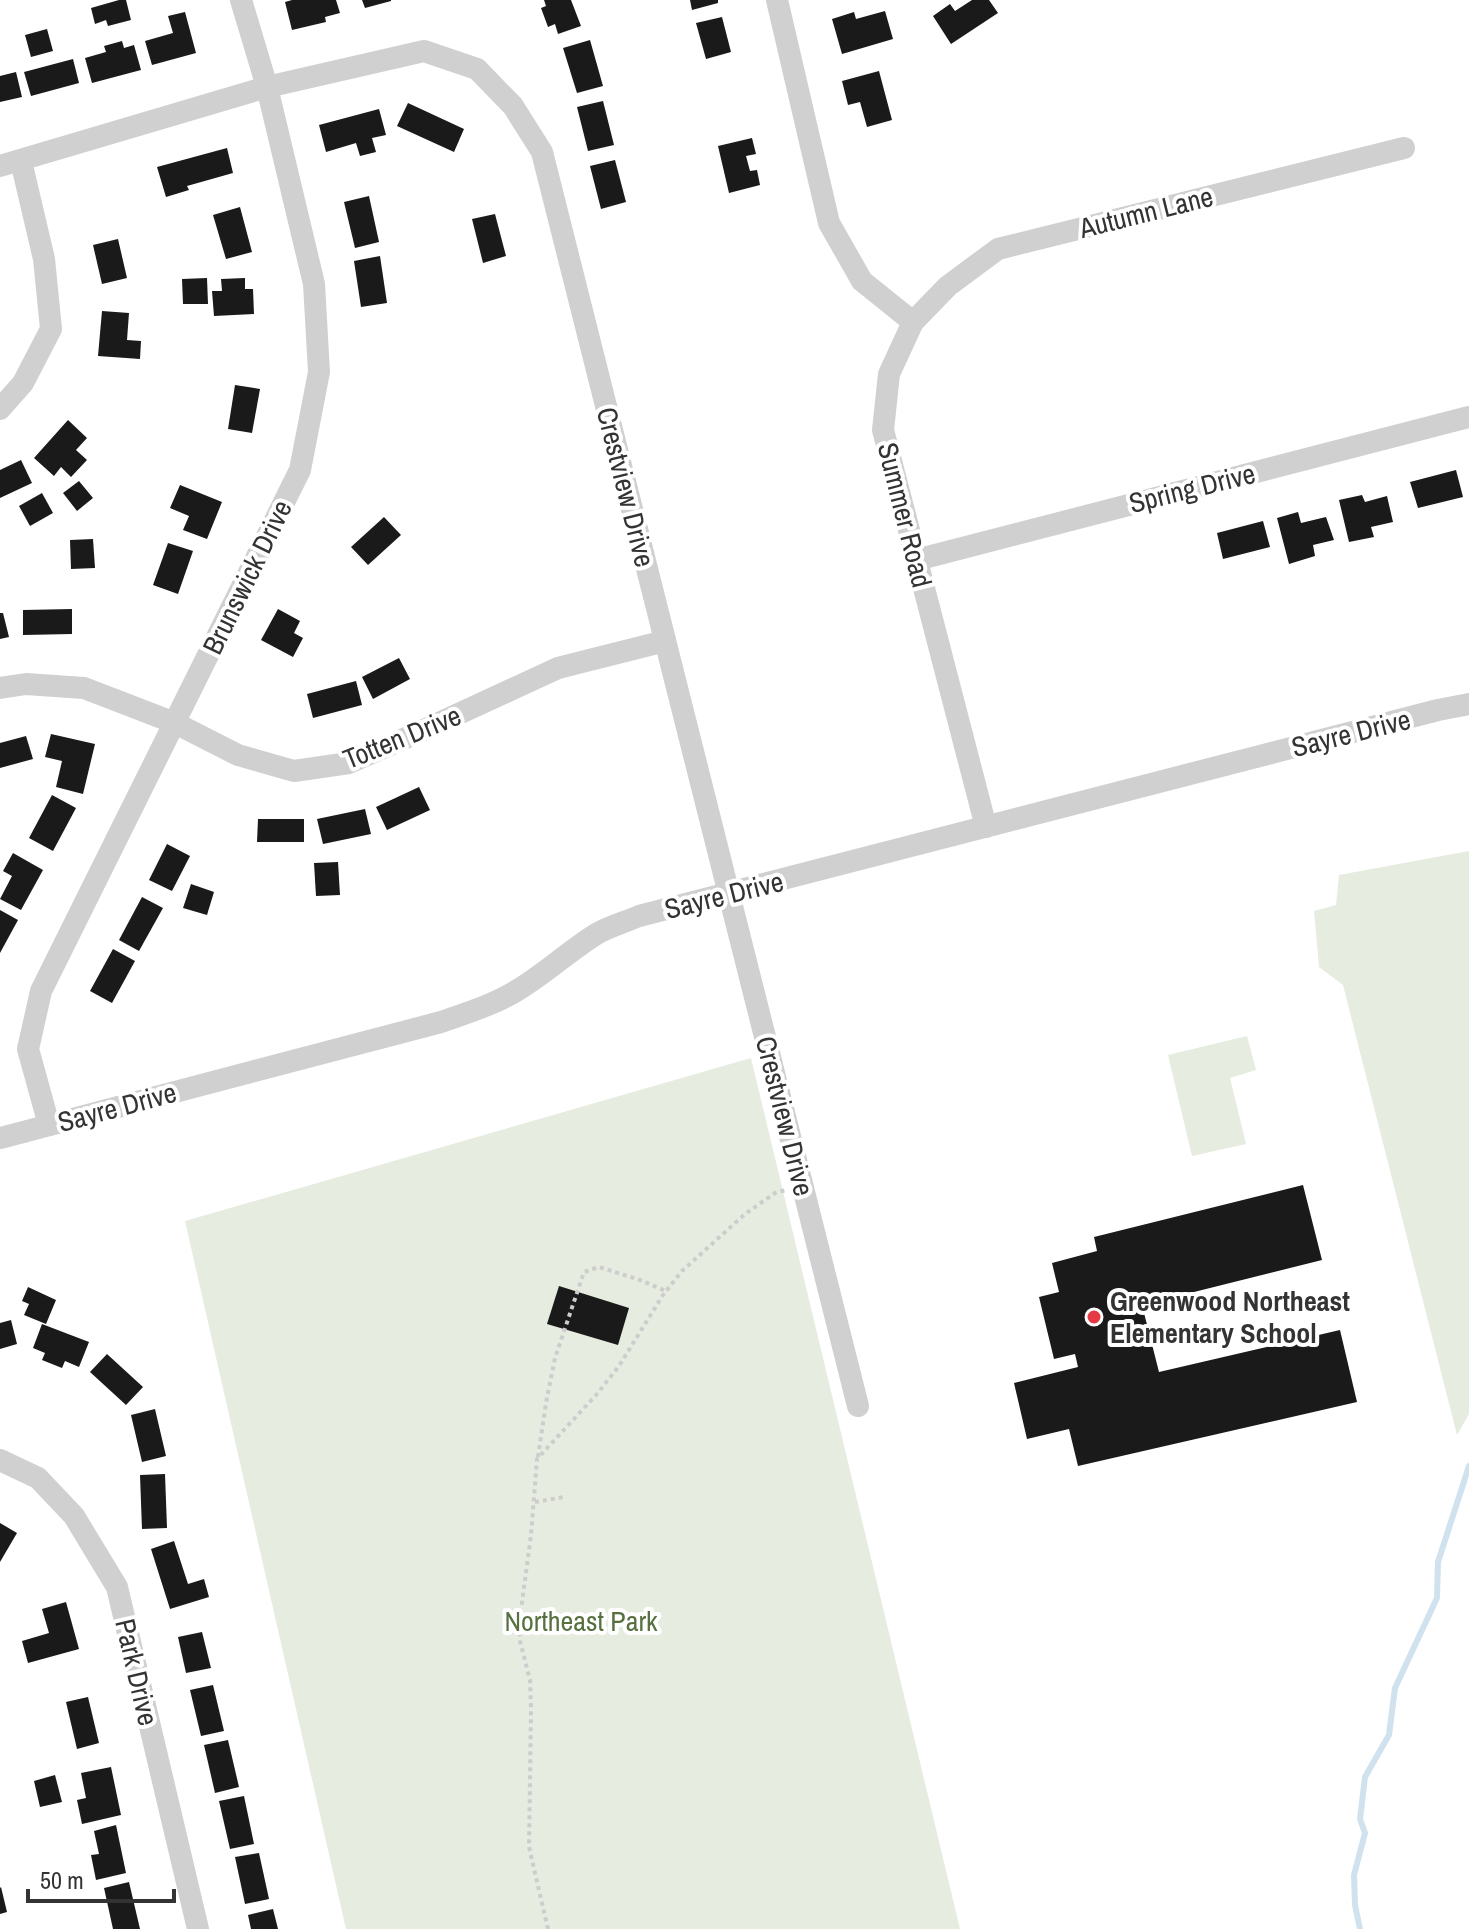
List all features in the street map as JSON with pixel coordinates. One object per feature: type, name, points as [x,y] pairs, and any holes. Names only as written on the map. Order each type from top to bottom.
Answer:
[{"type":"street","name":"Brunswick Drive","points":[[49,1125],[28,1049],[41,991],[300,470],[319,372],[314,284],[267,87],[241,0]]},
{"type":"street","points":[[777,0],[829,223],[862,281],[913,322]]},
{"type":"street","name":"Crestview Drive","points":[[10,163],[267,87],[424,51],[477,69],[513,106],[542,152],[858,1406]]},
{"type":"street","name":"Autumn Lane","points":[[913,322],[948,286],[998,249],[1404,148]]},
{"type":"street","points":[[0,409],[23,383],[51,329],[44,259],[10,163]]},
{"type":"street","name":"Summer Road","points":[[913,322],[889,374],[883,430],[986,827]]},
{"type":"street","name":"Spring Drive","points":[[916,560],[1469,417]]},
{"type":"street","name":"Totten Drive","points":[[0,688],[26,684],[84,688],[175,723],[238,755],[294,771],[349,763],[558,668],[665,641]]},
{"type":"street","name":"Sayre Drive","points":[[0,1138],[441,1022],[514,992],[595,935],[639,916],[1469,704]]},
{"type":"street","name":"Park Drive","points":[[0,1460],[38,1478],[74,1516],[117,1587],[198,1929]]},
{"type":"path","points":[[537,1459],[597,1394],[619,1366],[666,1291],[698,1255],[745,1214],[775,1193],[802,1185]]},
{"type":"path","points":[[548,1929],[529,1847],[530,1680],[519,1625],[546,1403],[555,1358],[584,1272],[599,1267],[666,1291]]},
{"type":"path","points":[[535,1502],[564,1497]]},
{"type":"green space","points":[[1469,851],[1469,1414],[1457,1435],[1343,985],[1319,967],[1314,911],[1336,905],[1339,875]]},
{"type":"green space","points":[[1247,1036],[1256,1070],[1230,1078],[1246,1144],[1192,1156],[1168,1055]]},
{"type":"green space","name":"Northeast Park","points":[[751,1058],[960,1929],[346,1929],[185,1221]]},
{"type":"building","points":[[126,0],[131,20],[108,26],[106,20],[95,24],[91,8]]},
{"type":"building","points":[[336,0],[340,13],[325,17],[326,22],[292,30],[285,2]]},
{"type":"building","points":[[362,0],[391,0],[391,1],[365,8]]},
{"type":"building","points":[[544,0],[571,0],[581,26],[558,34],[555,24],[548,27],[541,8],[546,6]]},
{"type":"building","points":[[690,0],[718,0],[718,3],[692,10]]},
{"type":"building","points":[[972,0],[989,0],[998,13],[951,44],[933,16],[950,4],[955,11]]},
{"type":"building","points":[[885,11],[893,39],[842,54],[832,19],[854,12],[856,19]]},
{"type":"building","points":[[185,12],[196,53],[152,65],[145,41],[173,33],[168,16]]},
{"type":"building","points":[[722,17],[731,52],[706,59],[696,23]]},
{"type":"building","points":[[47,29],[53,51],[31,57],[25,35]]},
{"type":"building","points":[[590,40],[603,86],[577,93],[563,48]]},
{"type":"building","points":[[122,41],[124,48],[134,45],[141,70],[92,83],[85,58],[106,52],[104,46]]},
{"type":"building","points":[[73,59],[79,83],[31,96],[24,72]]},
{"type":"building","points":[[879,71],[892,120],[867,127],[860,102],[848,105],[842,81]]},
{"type":"building","points":[[16,72],[22,97],[0,102],[0,76]]},
{"type":"building","points":[[603,101],[614,145],[588,151],[577,107]]},
{"type":"building","points":[[408,103],[464,129],[454,152],[397,126]]},
{"type":"building","points":[[379,109],[386,135],[372,138],[376,152],[360,156],[356,143],[326,152],[319,125]]},
{"type":"building","points":[[752,138],[756,154],[746,156],[750,171],[757,170],[760,185],[729,193],[718,146]]},
{"type":"building","points":[[227,148],[233,173],[187,186],[189,190],[166,197],[157,167]]},
{"type":"building","points":[[615,160],[626,202],[601,209],[590,166]]},
{"type":"building","points":[[369,196],[379,242],[355,248],[344,202]]},
{"type":"building","points":[[240,207],[252,252],[226,259],[213,215]]},
{"type":"building","points":[[495,214],[506,256],[483,263],[472,219]]},
{"type":"building","points":[[118,239],[127,278],[102,284],[93,245]]},
{"type":"building","points":[[380,256],[387,303],[361,307],[354,261]]},
{"type":"building","points":[[207,278],[208,304],[183,304],[182,279]]},
{"type":"building","points":[[245,278],[245,289],[253,289],[254,314],[214,316],[212,291],[222,291],[221,279]]},
{"type":"building","points":[[102,311],[129,313],[127,340],[141,341],[140,359],[98,356]]},
{"type":"building","points":[[235,385],[260,389],[252,433],[228,429]]},
{"type":"building","points":[[68,420],[87,438],[76,450],[87,460],[71,477],[61,467],[54,476],[34,458]]},
{"type":"building","points":[[21,460],[32,483],[0,498],[0,470]]},
{"type":"building","points":[[1456,470],[1463,497],[1418,508],[1410,482]]},
{"type":"building","points":[[79,481],[93,498],[77,511],[63,493]]},
{"type":"building","points":[[180,485],[222,502],[207,539],[183,530],[189,516],[170,508]]},
{"type":"building","points":[[42,493],[53,513],[30,526],[19,506]]},
{"type":"building","points":[[1362,495],[1365,502],[1387,496],[1393,522],[1371,527],[1374,537],[1349,542],[1339,500]]},
{"type":"building","points":[[1298,512],[1301,523],[1326,517],[1334,540],[1313,545],[1315,556],[1289,564],[1277,518]]},
{"type":"building","points":[[384,517],[401,535],[368,565],[351,547]]},
{"type":"building","points":[[1263,521],[1270,547],[1223,559],[1217,533]]},
{"type":"building","points":[[93,539],[95,568],[71,569],[70,540]]},
{"type":"building","points":[[168,543],[193,551],[178,594],[153,585]]},
{"type":"building","points":[[72,609],[72,634],[23,635],[23,610]]},
{"type":"building","points":[[278,609],[300,621],[294,633],[303,638],[293,657],[261,640]]},
{"type":"building","points":[[0,613],[3,613],[9,637],[0,639]]},
{"type":"building","points":[[399,658],[410,679],[373,699],[362,677]]},
{"type":"building","points":[[356,681],[362,705],[313,718],[307,694]]},
{"type":"building","points":[[51,734],[95,744],[83,794],[56,787],[62,761],[45,757]]},
{"type":"building","points":[[26,736],[33,759],[0,768],[0,743]]},
{"type":"building","points":[[419,787],[430,810],[387,830],[376,807]]},
{"type":"building","points":[[52,795],[76,808],[53,851],[29,838]]},
{"type":"building","points":[[365,809],[371,834],[323,844],[317,819]]},
{"type":"building","points":[[258,819],[304,819],[304,842],[257,842]]},
{"type":"building","points":[[167,844],[190,856],[172,891],[149,880]]},
{"type":"building","points":[[13,853],[43,870],[21,910],[0,899],[12,876],[3,871]]},
{"type":"building","points":[[338,862],[340,895],[316,896],[314,863]]},
{"type":"building","points":[[191,884],[214,892],[207,915],[183,908]]},
{"type":"building","points":[[142,897],[163,908],[139,951],[119,940]]},
{"type":"building","points":[[0,910],[18,920],[0,953]]},
{"type":"building","points":[[113,949],[135,961],[112,1003],[90,991]]},
{"type":"building","name":"Greenwood Northeast Elementary School","points":[[1303,1185],[1322,1260],[1142,1305],[1159,1372],[1340,1330],[1357,1402],[1078,1466],[1069,1429],[1027,1439],[1014,1383],[1078,1367],[1075,1354],[1054,1359],[1039,1297],[1059,1292],[1052,1263],[1097,1251],[1094,1237]]},
{"type":"building","points":[[559,1286],[629,1308],[618,1345],[547,1324]]},
{"type":"building","points":[[28,1287],[56,1300],[46,1324],[24,1315],[29,1304],[22,1301]]},
{"type":"building","points":[[11,1320],[17,1344],[0,1349],[0,1323]]},
{"type":"building","points":[[42,1324],[89,1342],[79,1367],[65,1361],[62,1368],[42,1360],[45,1353],[33,1348]]},
{"type":"building","points":[[107,1354],[143,1387],[126,1405],[90,1372]]},
{"type":"building","points":[[155,1409],[166,1456],[142,1462],[131,1415]]},
{"type":"building","points":[[165,1474],[167,1528],[142,1529],[140,1475]]},
{"type":"building","points":[[0,1523],[17,1533],[0,1562]]},
{"type":"building","points":[[174,1541],[188,1584],[204,1579],[209,1597],[170,1609],[151,1549]]},
{"type":"building","points":[[66,1602],[79,1649],[28,1663],[22,1641],[49,1633],[42,1609]]},
{"type":"building","points":[[202,1632],[211,1668],[186,1673],[178,1637]]},
{"type":"building","points":[[213,1685],[224,1731],[201,1736],[190,1690]]},
{"type":"building","points":[[88,1697],[99,1743],[77,1749],[66,1702]]},
{"type":"building","points":[[228,1740],[239,1787],[215,1793],[204,1745]]},
{"type":"building","points":[[111,1767],[121,1815],[82,1824],[77,1800],[86,1798],[81,1773]]},
{"type":"building","points":[[55,1775],[62,1802],[40,1807],[34,1781]]},
{"type":"building","points":[[244,1796],[254,1844],[230,1849],[219,1801]]},
{"type":"building","points":[[116,1825],[126,1873],[96,1880],[91,1855],[99,1854],[94,1831]]},
{"type":"building","points":[[259,1853],[269,1899],[245,1904],[235,1857]]},
{"type":"building","points":[[129,1882],[140,1929],[113,1929],[104,1888]]},
{"type":"building","points":[[0,1888],[7,1912],[0,1914]]},
{"type":"building","points":[[273,1909],[278,1929],[251,1929],[248,1915]]},
{"type":"waterway","points":[[1360,1929],[1354,1875],[1365,1833],[1360,1819],[1365,1777],[1389,1735],[1395,1688],[1437,1598],[1438,1562],[1469,1466]]},
{"type":"place","name":"Greenwood Northeast Elementary School","points":[[1094,1317]]}]
